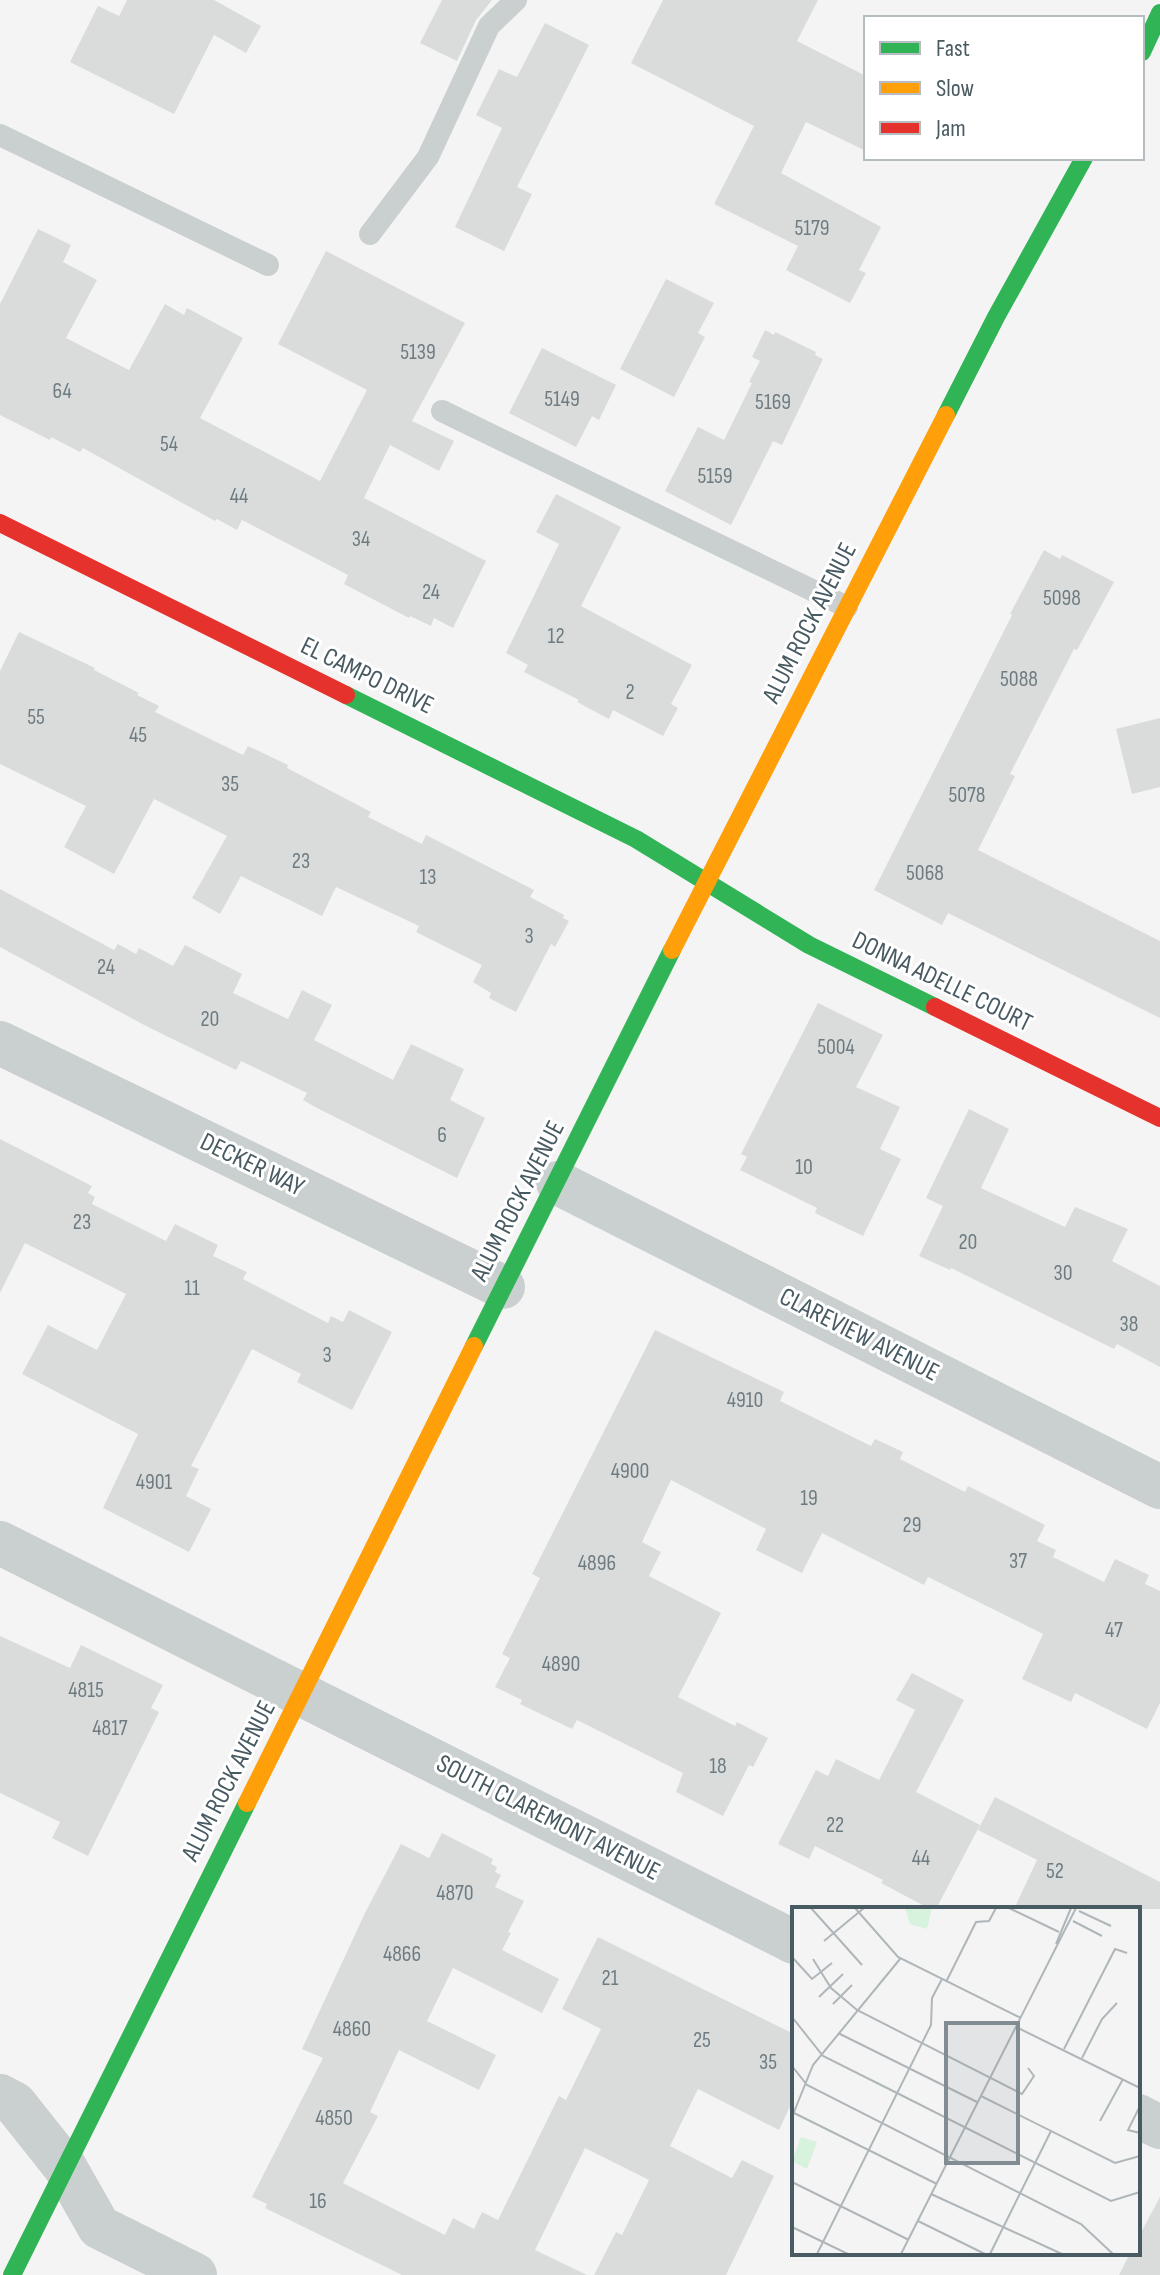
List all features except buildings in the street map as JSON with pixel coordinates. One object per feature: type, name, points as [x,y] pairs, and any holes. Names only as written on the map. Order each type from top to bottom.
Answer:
[{"type":"main road","points":[[1145,58],[1160,13]]},
{"type":"main road","name":"ALUM ROCK AVENUE","points":[[12,2275],[707,883],[996,317],[1083,160]]},
{"type":"main road","name":"EL CAMPO DRIVE","points":[[0,523],[636,839],[707,883]]},
{"type":"main road","name":"DONNA ADELLE COURT","points":[[707,883],[809,945],[1160,1118]]},
{"type":"street","name":"DECKER WAY","points":[[0,1043],[503,1287]]},
{"type":"street","name":"CLAREVIEW AVENUE","points":[[558,1183],[1160,1487]]},
{"type":"street","name":"SOUTH CLAREMONT AVENUE","points":[[0,1543],[792,1941]]},
{"type":"street","points":[[0,2096],[15,2104],[65,2167],[99,2227],[195,2275]]},
{"type":"street","points":[[1140,2117],[1160,2127]]},
{"type":"lane","points":[[370,234],[428,157],[489,26],[516,0]]},
{"type":"lane","points":[[0,135],[268,265]]},
{"type":"lane","points":[[442,411],[847,607]]},
{"type":"traffic: fast","points":[[1144,48],[1160,13]]},
{"type":"traffic: fast","points":[[946,415],[1083,160]]},
{"type":"traffic: fast","points":[[346,695],[636,839],[809,945],[935,1007]]},
{"type":"traffic: fast","points":[[474,1346],[672,950]]},
{"type":"traffic: fast","points":[[12,2275],[247,1803]]},
{"type":"traffic: slow","points":[[672,950],[946,415]]},
{"type":"traffic: slow","points":[[247,1803],[474,1346]]},
{"type":"traffic: jam","points":[[0,523],[346,695]]},
{"type":"traffic: jam","points":[[935,1007],[1160,1118]]}]
